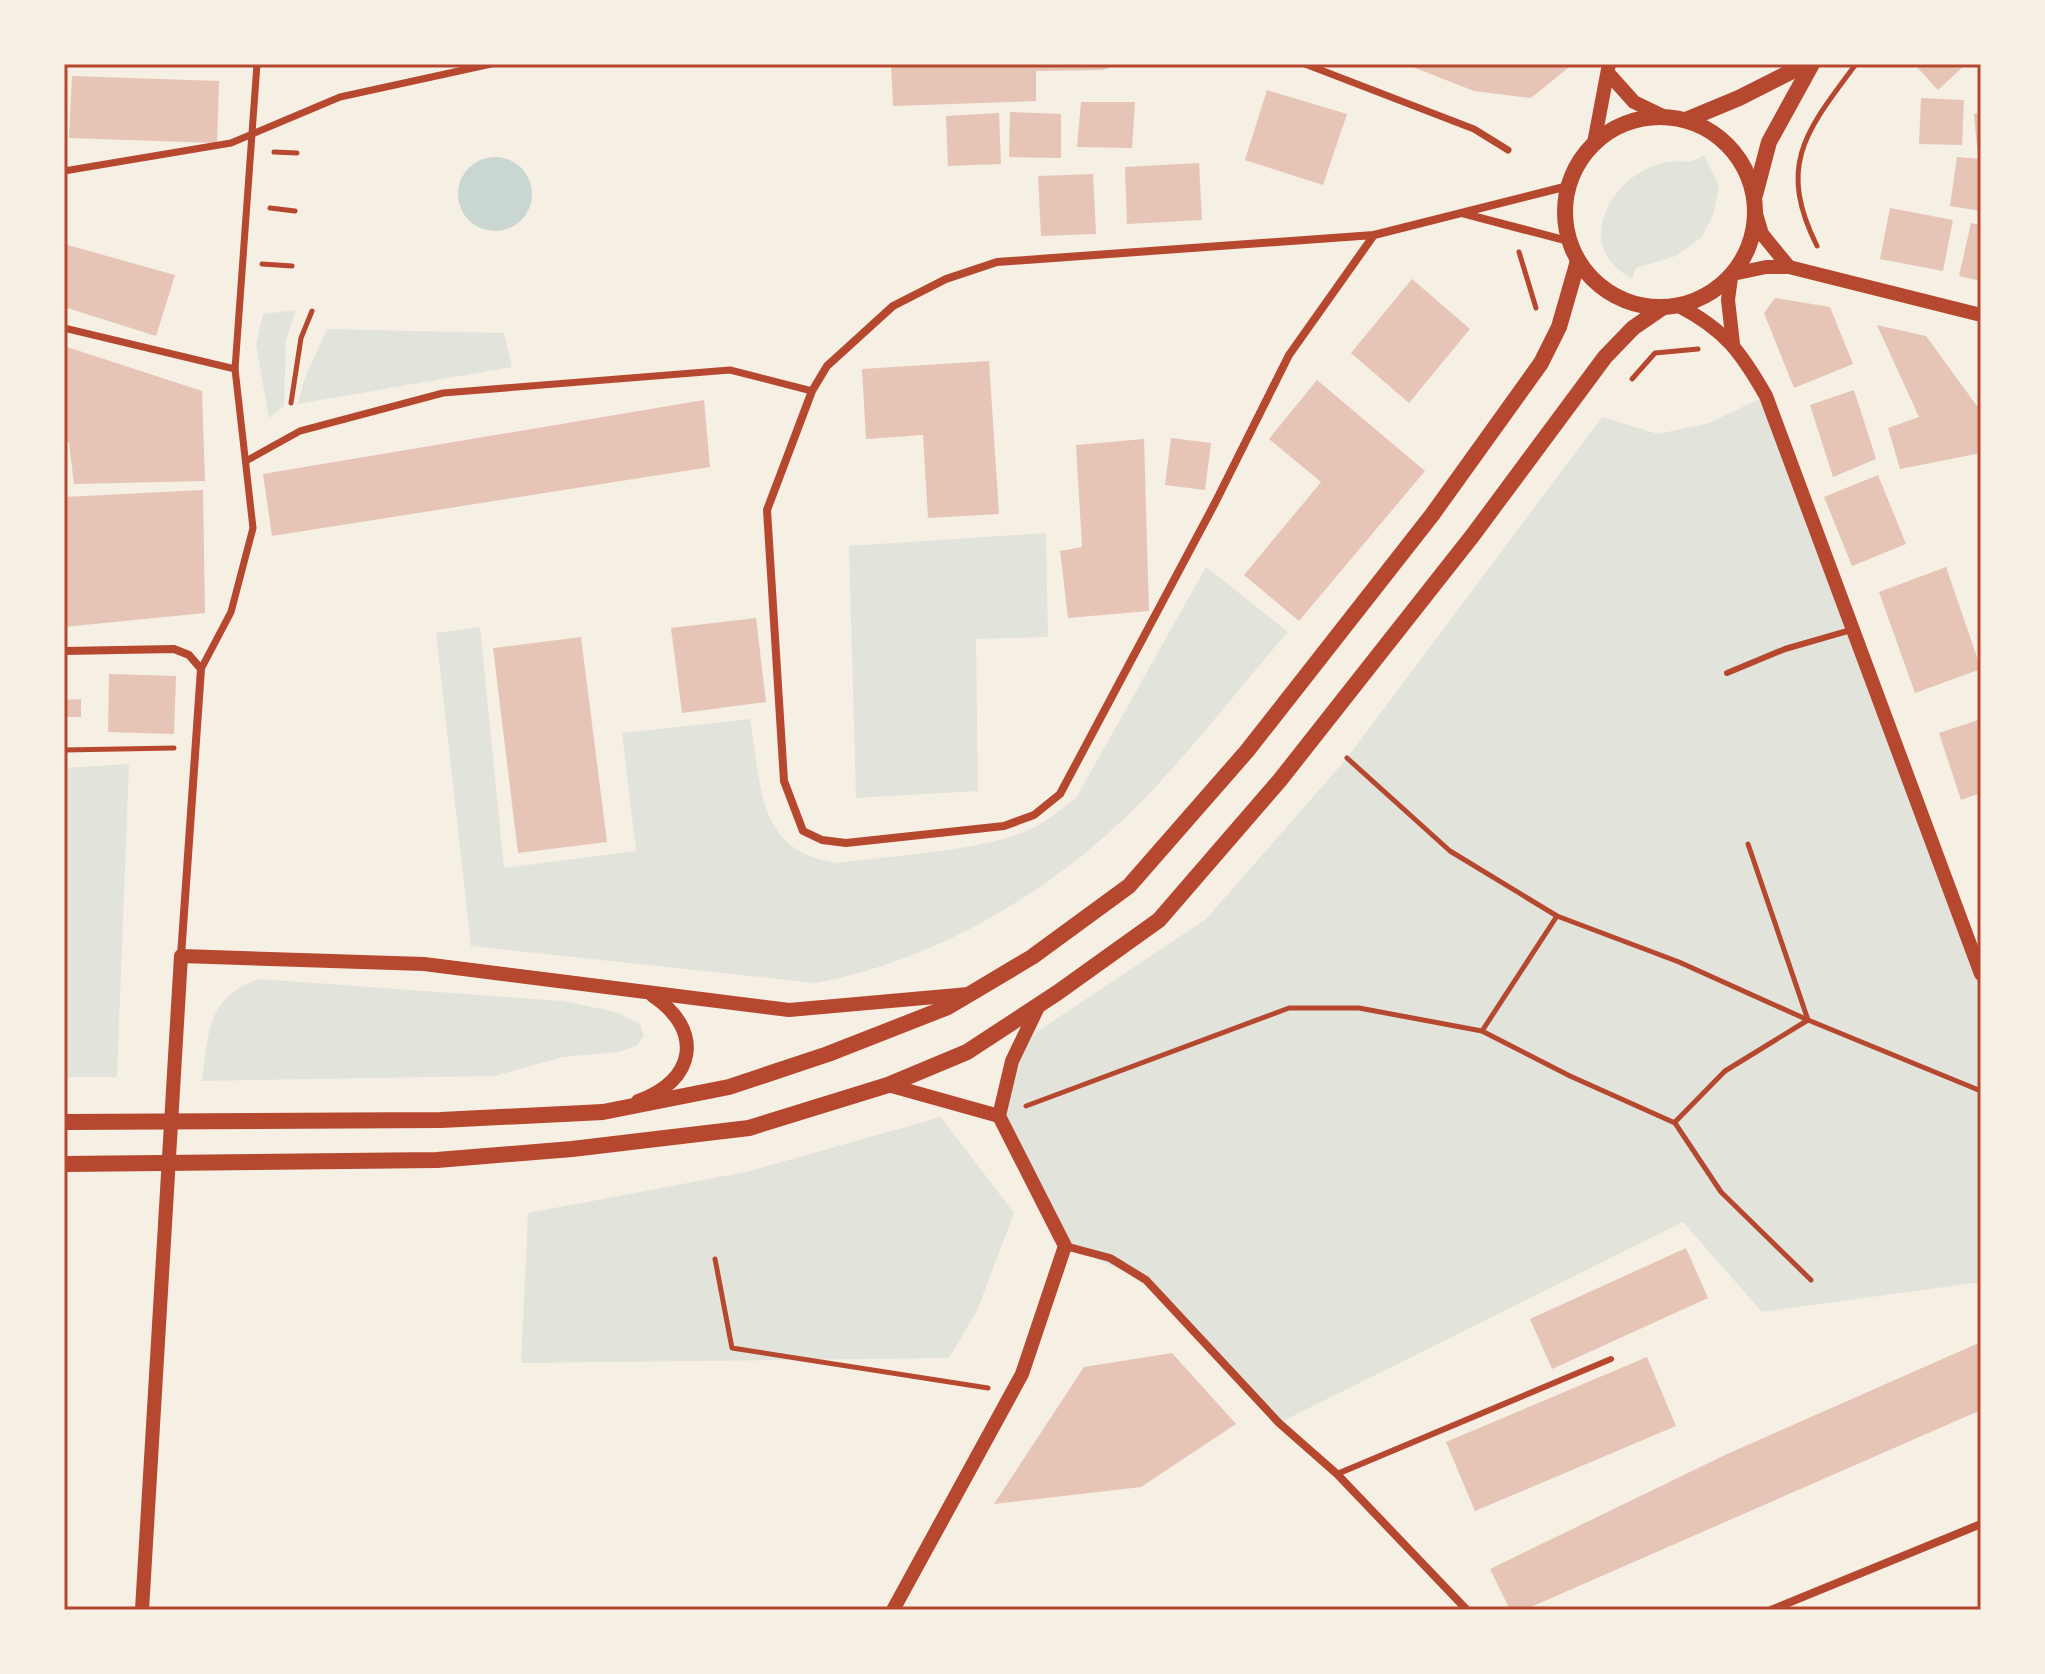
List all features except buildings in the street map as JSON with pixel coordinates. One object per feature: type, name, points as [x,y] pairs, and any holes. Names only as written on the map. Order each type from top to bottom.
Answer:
[{"type":"main road","points":[[1686,120],[1739,98],[1806,64]]},
{"type":"main road","points":[[64,1164],[437,1160],[572,1149],[749,1128],[888,1085],[967,1052],[1159,920],[1300,756],[1473,535],[1605,357],[1633,328],[1670,307],[1698,300],[1732,275],[1745,256],[1769,142],[1812,64]]},
{"type":"main road","points":[[1670,307],[1622,300],[1598,284],[1578,261],[1568,241],[1565,204],[1568,186],[1582,156],[1616,127],[1663,116],[1686,120],[1724,140],[1738,157],[1755,197]]},
{"type":"main road","points":[[64,1122],[441,1120],[603,1112],[729,1087],[828,1054],[948,1007],[1032,957],[1129,886],[1247,751],[1432,515],[1541,363],[1559,327],[1578,261]]},
{"type":"street","points":[[142,1610],[201,669],[231,612],[253,528],[235,369],[257,64]]},
{"type":"street","points":[[64,171],[231,143],[340,97],[491,64]]},
{"type":"street","points":[[1305,64],[1474,129],[1508,150]]},
{"type":"street","points":[[1609,68],[1634,102],[1663,116]]},
{"type":"street","points":[[1594,143],[1609,68]]},
{"type":"street","points":[[1374,235],[1289,355],[1215,503],[1060,794],[1034,815],[1004,826],[846,843],[822,840],[803,831],[784,781],[767,510],[812,391],[827,366],[893,306],[946,279],[997,262],[1374,235],[1568,186]]},
{"type":"street","points":[[1465,214],[1568,241]]},
{"type":"street","points":[[1756,214],[1762,234],[1789,267]]},
{"type":"street","points":[[1733,344],[1728,300],[1732,275],[1789,267],[1981,315]]},
{"type":"street","points":[[1670,307],[1718,329],[1733,344],[1766,396],[1981,974]]},
{"type":"street","points":[[64,328],[235,369]]},
{"type":"street","points":[[246,461],[300,431],[443,393],[730,370],[812,391]]},
{"type":"street","points":[[64,651],[174,649],[189,655],[201,669]]},
{"type":"street","points":[[181,956],[424,964],[789,1010],[886,1004],[970,993]]},
{"type":"street","points":[[603,1112],[666,1087],[679,1077],[685,1065],[686,1042],[678,1021],[664,1004],[649,993]]},
{"type":"street","points":[[893,1610],[1012,1394],[1038,1331],[1065,1246],[999,1116],[1012,1061],[1039,1005]]},
{"type":"street","points":[[888,1085],[999,1116]]},
{"type":"street","points":[[1065,1246],[1110,1258],[1146,1280],[1279,1423],[1337,1474],[1467,1610]]},
{"type":"street","points":[[1771,1610],[1981,1524]]},
{"type":"lane","points":[[1727,673],[1785,649],[1854,629]]},
{"type":"lane","points":[[1337,1474],[1611,1359]]},
{"type":"path","points":[[1821,254],[1801,215],[1797,188],[1799,154],[1824,107],[1856,64]]},
{"type":"path","points":[[265,151],[297,153]]},
{"type":"path","points":[[261,206],[295,211]]},
{"type":"path","points":[[1511,226],[1539,320]]},
{"type":"path","points":[[257,264],[292,266]]},
{"type":"path","points":[[291,403],[301,338],[312,311]]},
{"type":"path","points":[[1632,379],[1655,353],[1699,349],[1708,356]]},
{"type":"path","points":[[64,750],[183,748]]},
{"type":"path","points":[[1347,758],[1450,851],[1557,916],[1679,962],[1808,1020],[1981,1091]]},
{"type":"path","points":[[1748,844],[1808,1020]]},
{"type":"path","points":[[1482,1031],[1557,916]]},
{"type":"path","points":[[999,1116],[1289,1008],[1359,1008],[1482,1031],[1570,1076],[1675,1123],[1721,1192],[1811,1280]]},
{"type":"path","points":[[1675,1123],[1725,1071],[1808,1020]]},
{"type":"path","points":[[715,1259],[732,1348],[962,1382],[1012,1394]]},
{"type":"shaded area","points":[[1704,155],[1719,186],[1713,215],[1702,237],[1676,256],[1636,268],[1632,279],[1610,261],[1603,248],[1603,222],[1613,199],[1640,172]]},
{"type":"shaded area","points":[[488,157],[502,157],[516,163],[526,173],[532,194],[530,208],[516,225],[502,231],[488,231],[474,225],[464,215],[458,201],[458,187],[464,173],[474,163]]},
{"type":"shaded area","points":[[296,310],[286,340],[284,406],[269,418],[256,345],[263,314]]},
{"type":"shaded area","points":[[327,329],[504,333],[512,367],[298,404],[304,380]]},
{"type":"shaded area","points":[[1766,396],[1981,974],[1981,1282],[1762,1312],[1683,1222],[1279,1423],[1146,1280],[1065,1246],[999,1116],[1020,1043],[1206,919],[1347,758],[1602,417],[1658,434],[1709,423]]},
{"type":"shaded area","points":[[1046,533],[1048,637],[976,639],[978,791],[856,798],[849,546]]},
{"type":"shaded area","points":[[1206,567],[1288,632],[1192,746],[1132,811],[1063,870],[986,920],[902,959],[815,983],[471,946],[436,633],[480,627],[504,868],[636,851],[622,733],[750,719],[761,791],[777,831],[791,846],[811,857],[838,863],[958,848],[1005,838],[1038,825],[1076,798]]},
{"type":"shaded area","points":[[129,764],[117,1077],[64,1077],[64,768]]},
{"type":"shaded area","points":[[260,979],[563,1001],[616,1012],[640,1024],[644,1036],[636,1046],[619,1052],[563,1057],[495,1076],[202,1081],[213,1018],[229,995]]},
{"type":"shaded area","points":[[941,1117],[1014,1213],[977,1311],[949,1358],[521,1363],[528,1213],[746,1172]]}]
